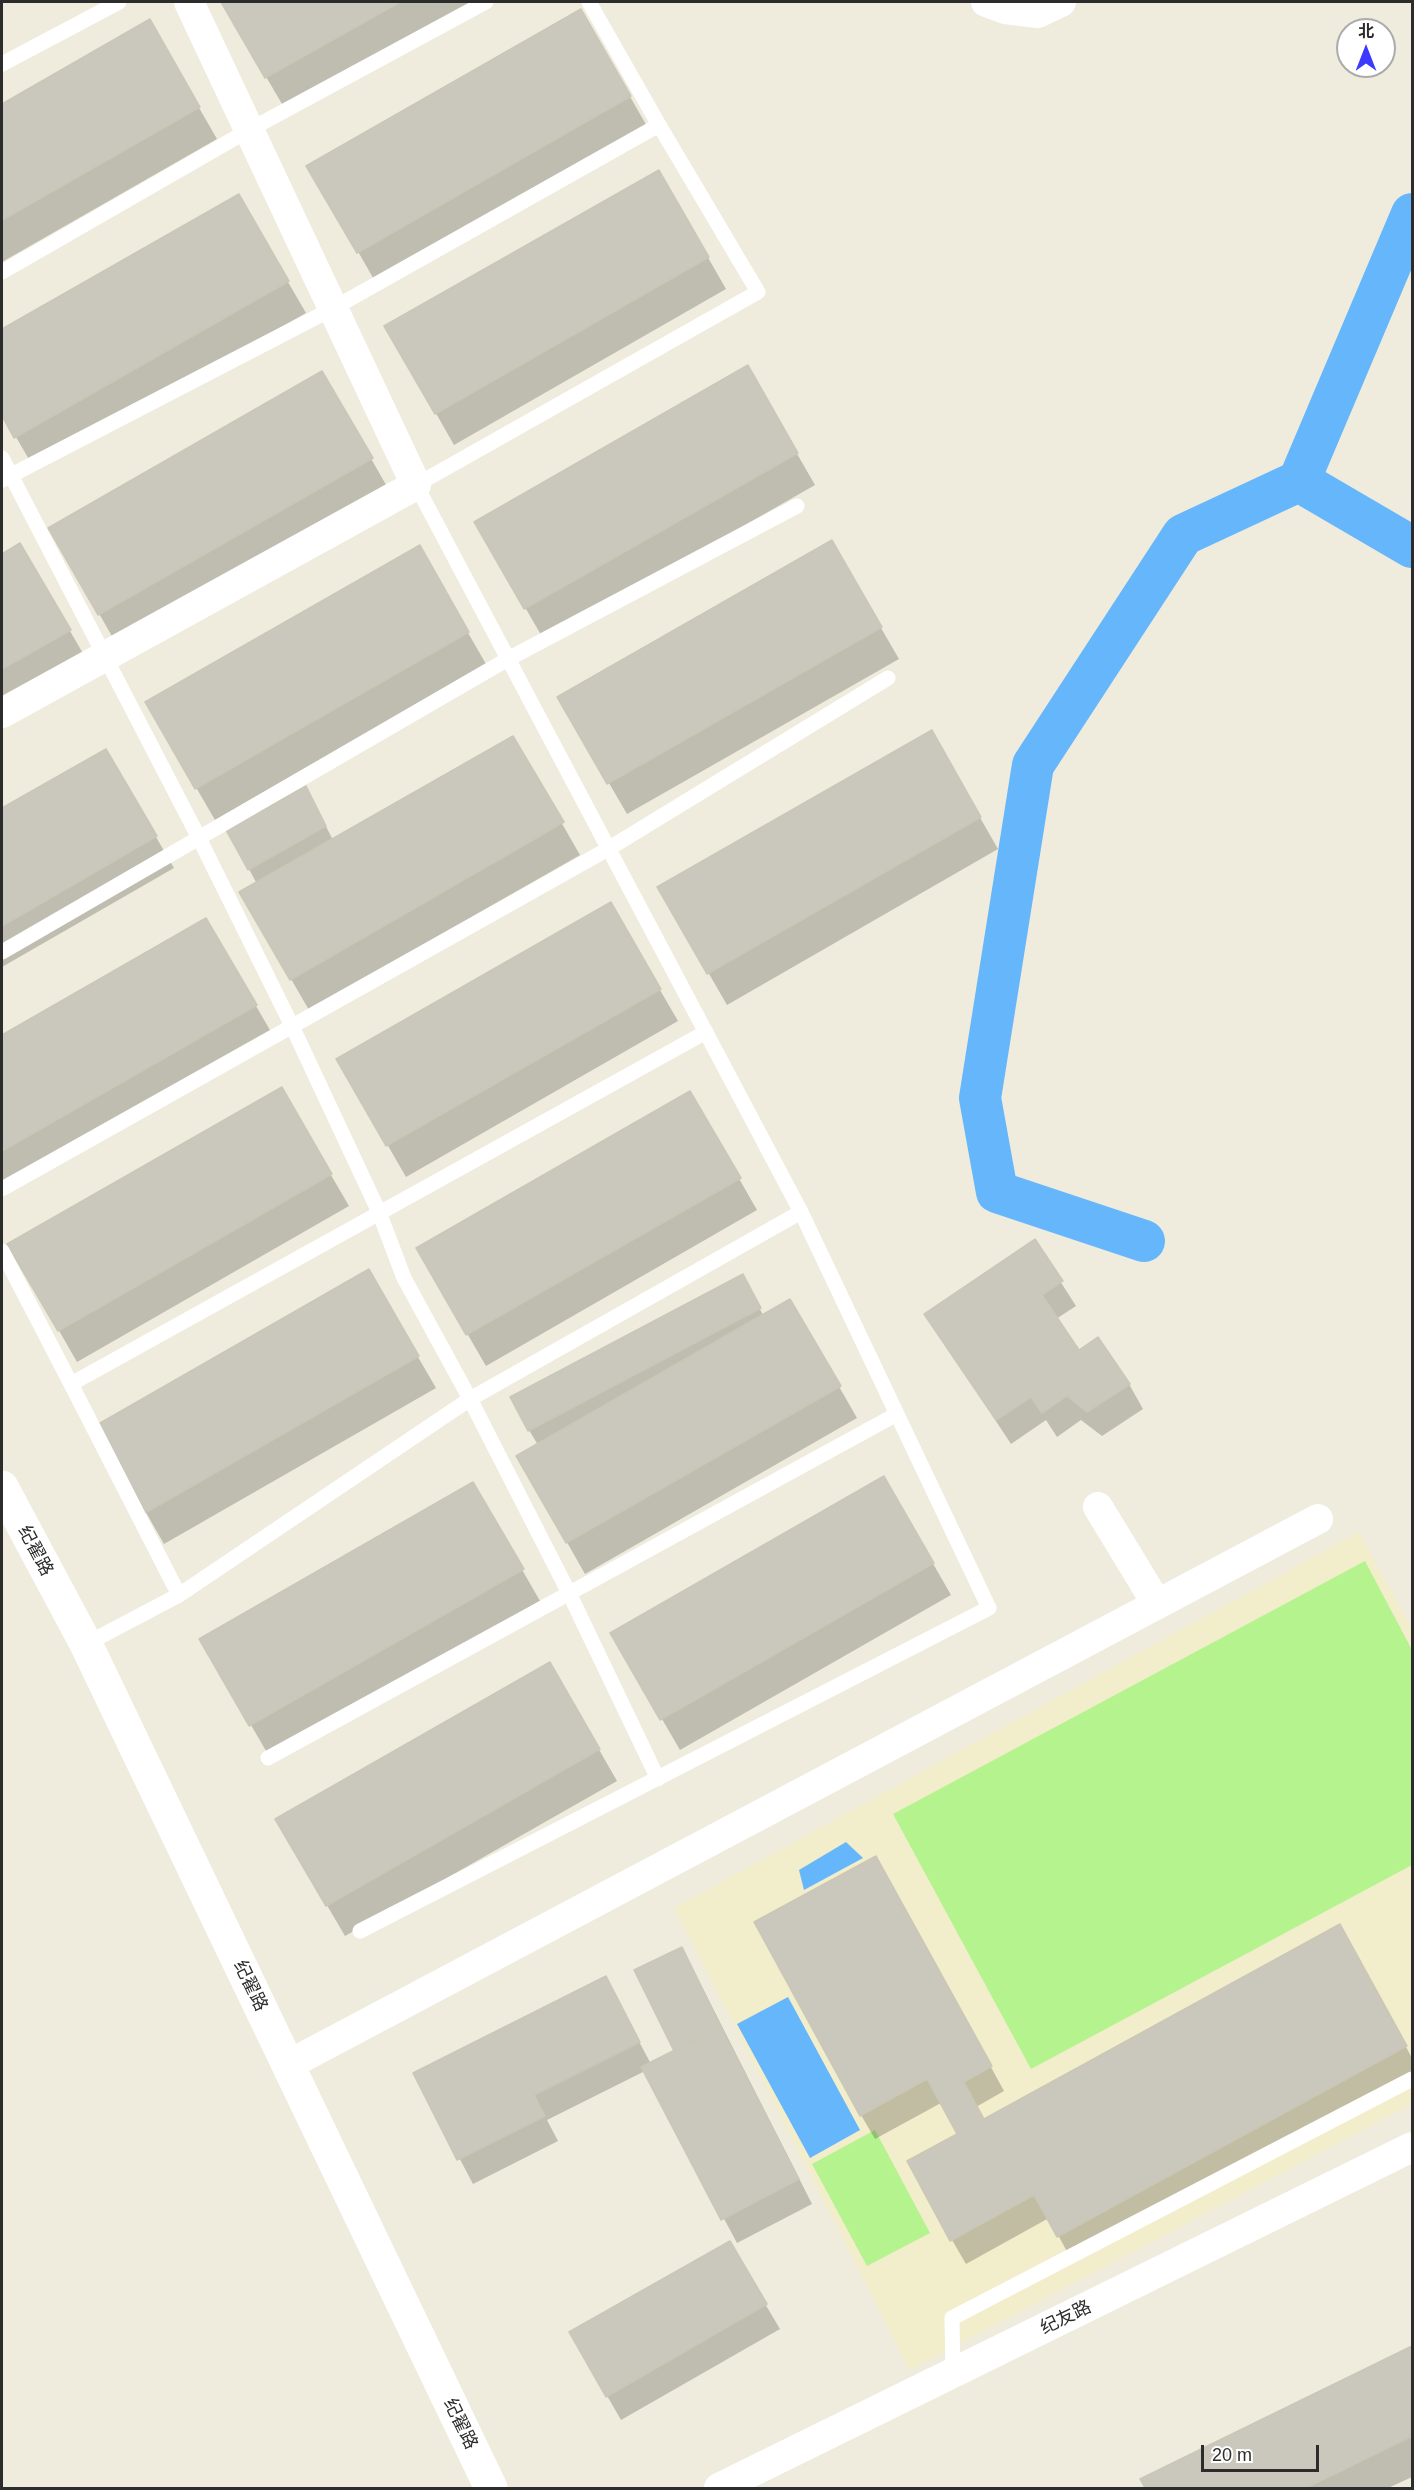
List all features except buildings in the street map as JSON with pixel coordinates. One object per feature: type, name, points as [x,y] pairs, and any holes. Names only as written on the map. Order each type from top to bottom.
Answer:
[{"type":"main road","name":"纪翟路","points":[[2,1487],[86,1644],[491,2488]]},
{"type":"street","points":[[2,713],[416,485],[189,2]]},
{"type":"street","points":[[986,2],[1005,9],[1038,13],[1061,2]]},
{"type":"street","points":[[1098,1506],[1157,1604]]},
{"type":"street","points":[[288,2065],[1318,1519]]},
{"type":"street","name":"纪友路","points":[[719,2488],[1413,2147]]},
{"type":"lane","points":[[2,64],[119,2]]},
{"type":"lane","points":[[2,272],[249,130],[486,2]]},
{"type":"lane","points":[[360,1931],[989,1608],[801,1212],[416,485],[758,292],[659,125],[590,2]]},
{"type":"lane","points":[[5,478],[332,309],[659,125]]},
{"type":"lane","points":[[2,458],[5,478],[106,655],[292,1026],[379,1212],[404,1278],[470,1399],[569,1593],[658,1779]]},
{"type":"lane","points":[[2,952],[508,659],[797,506]]},
{"type":"lane","points":[[2,1189],[608,849],[888,678]]},
{"type":"lane","points":[[71,1383],[706,1032]]},
{"type":"lane","points":[[86,1644],[179,1595],[470,1399],[801,1212]]},
{"type":"lane","points":[[2,1251],[179,1595]]},
{"type":"lane","points":[[268,1758],[897,1414]]},
{"type":"lane","points":[[952,2373],[952,2318],[1413,2079]]},
{"type":"shaded area","points":[[1359,1532],[1412,1629],[1412,2104],[910,2370],[674,1908]]},
{"type":"green space","points":[[1365,1561],[1412,1650],[1412,1865],[1031,2069],[893,1814]]},
{"type":"green space","points":[[875,2130],[930,2233],[867,2266],[812,2164]]},
{"type":"water","points":[[846,1842],[863,1858],[804,1890],[799,1870]]},
{"type":"water","points":[[788,1997],[860,2130],[810,2158],[737,2024]]},
{"type":"waterway","points":[[1412,214],[1299,481],[1412,547]]},
{"type":"waterway","points":[[1144,1241],[997,1192],[980,1098],[1033,765],[1183,535],[1299,481]]}]
